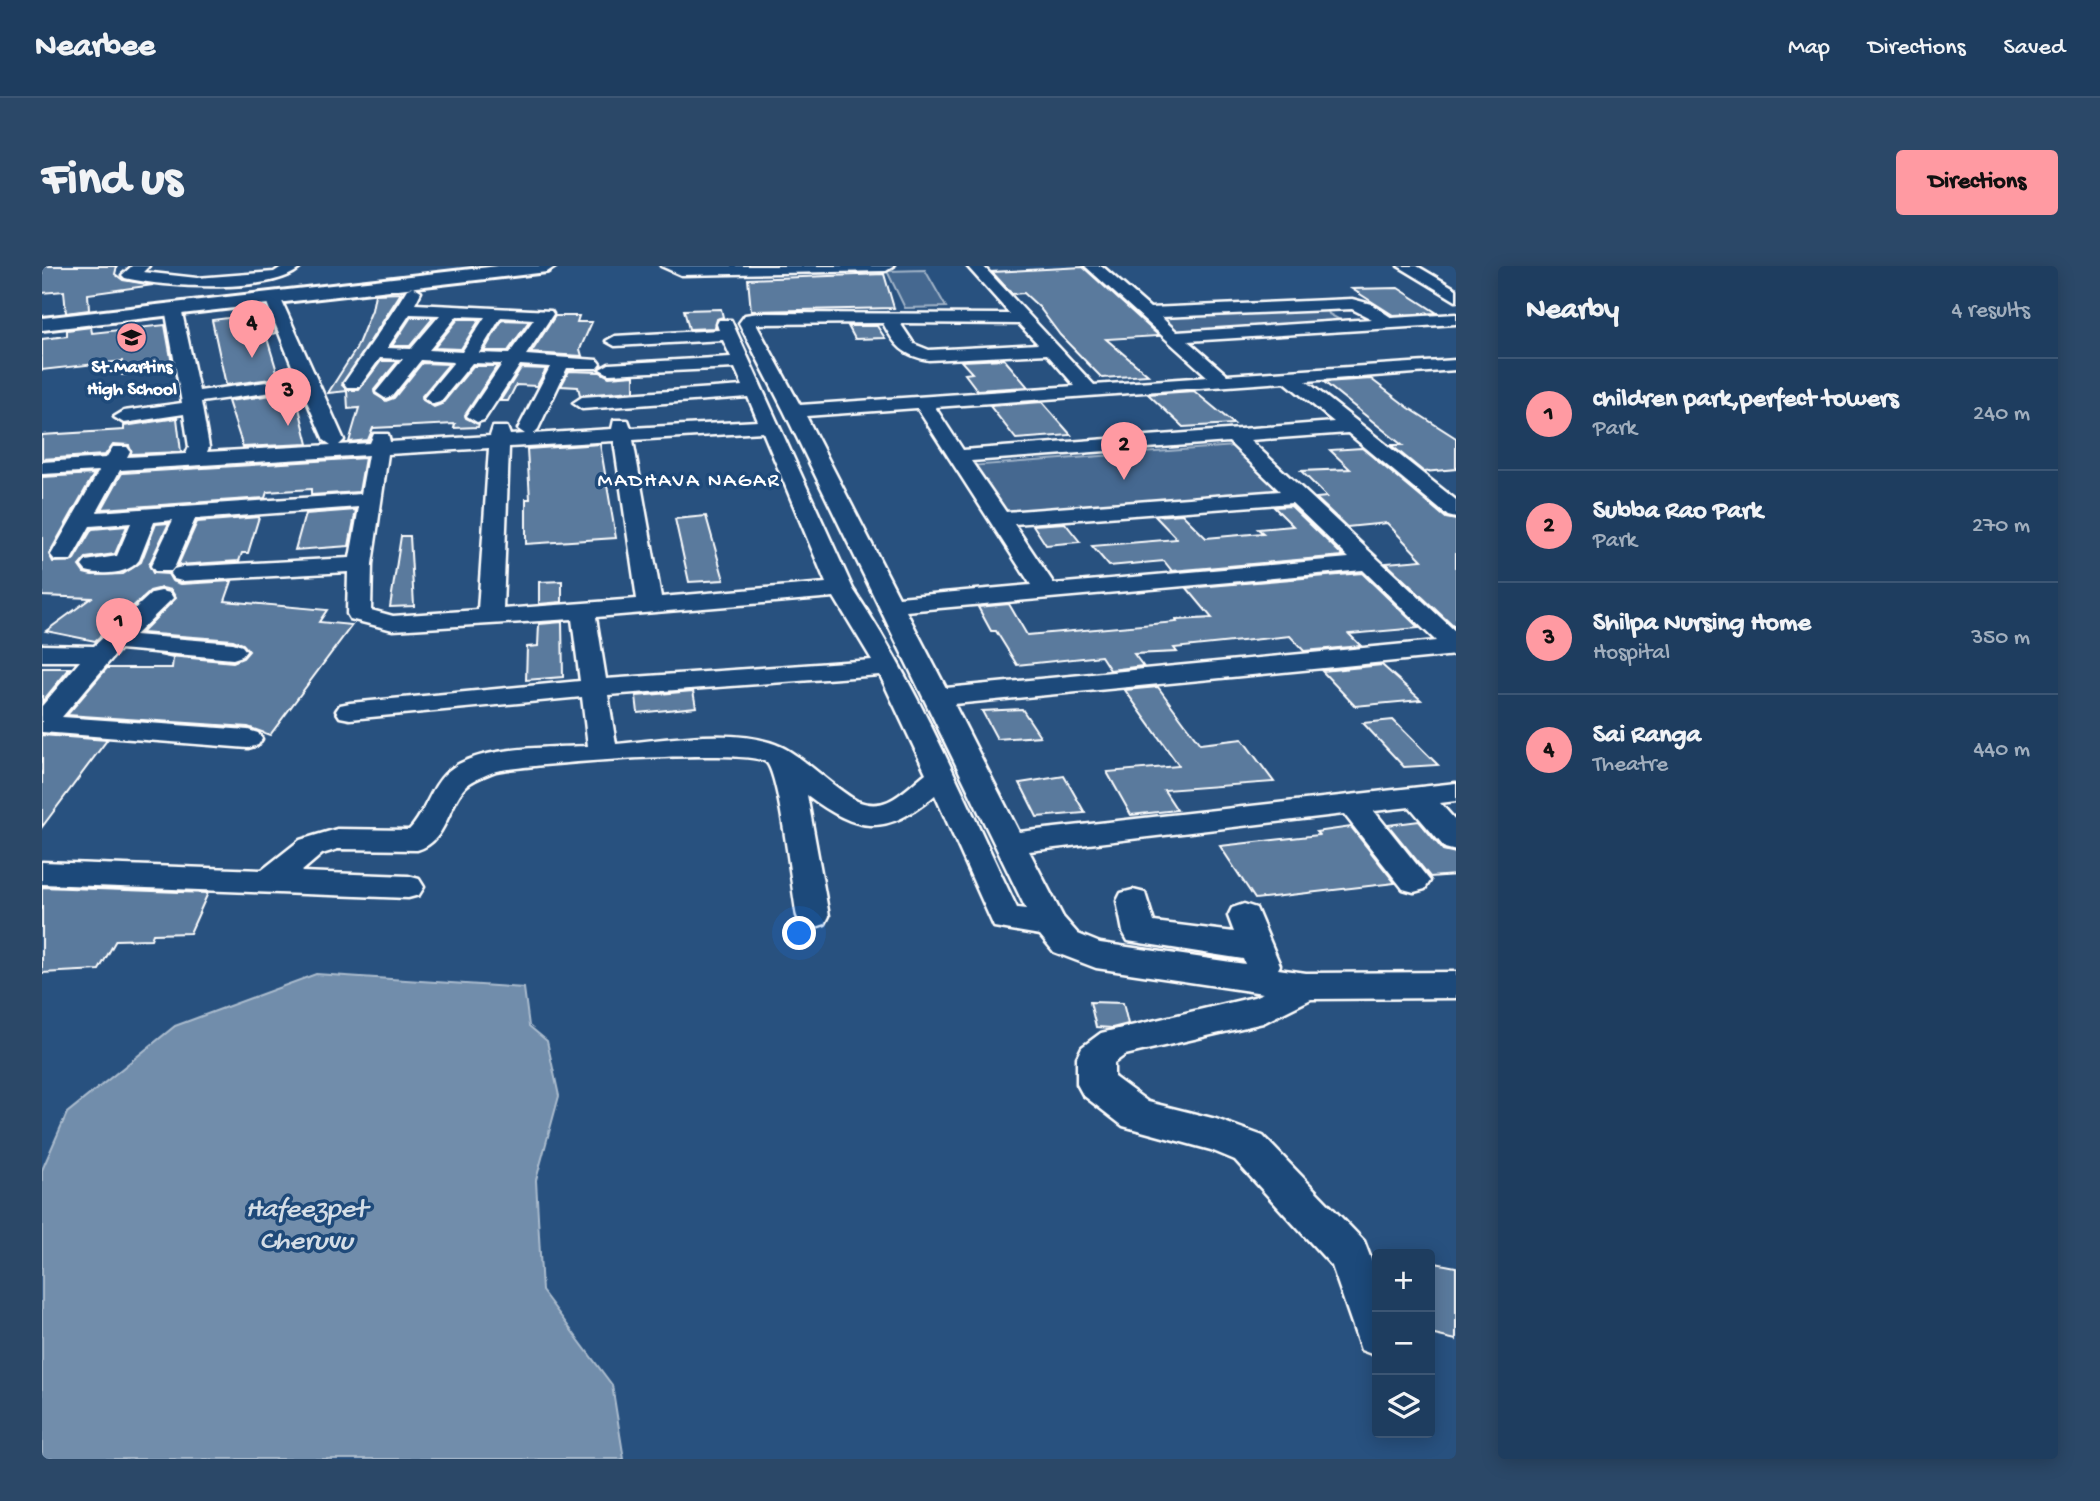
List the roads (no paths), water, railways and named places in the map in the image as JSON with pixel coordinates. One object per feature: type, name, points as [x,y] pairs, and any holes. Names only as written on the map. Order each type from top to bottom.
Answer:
[{"type":"highway","points":[[42,315],[198,290],[343,285],[481,266]]},
{"type":"highway","points":[[373,282],[405,283],[547,266]]},
{"type":"highway","points":[[42,324],[173,308],[278,287]]},
{"type":"street","points":[[141,266],[130,275],[168,281],[198,290],[238,266]]},
{"type":"street","points":[[168,281],[194,266]]},
{"type":"street","points":[[278,287],[295,266]]},
{"type":"street","points":[[669,266],[681,270],[886,266]]},
{"type":"street","points":[[975,266],[1088,390]]},
{"type":"street","points":[[1093,266],[1223,381]]},
{"type":"street","points":[[1406,266],[1456,296]]},
{"type":"street","points":[[215,281],[278,287]]},
{"type":"street","points":[[353,383],[414,293],[405,283]]},
{"type":"street","points":[[278,287],[307,382],[334,440]]},
{"type":"street","points":[[1146,313],[1352,304],[1365,307],[1390,324]]},
{"type":"street","points":[[173,308],[192,403],[196,453]]},
{"type":"street","points":[[405,309],[545,314],[477,416]]},
{"type":"street","points":[[385,392],[452,311]]},
{"type":"street","points":[[433,398],[467,358],[496,312]]},
{"type":"street","points":[[615,341],[736,334],[755,318],[1022,319]]},
{"type":"street","points":[[889,318],[906,348],[916,353],[929,355],[1051,349]]},
{"type":"street","points":[[1173,337],[1456,319]]},
{"type":"street","points":[[736,334],[742,362],[841,589],[889,667],[1006,919],[1050,924]]},
{"type":"street","points":[[736,334],[794,411],[1050,924],[1066,943],[1096,955],[1306,986],[1456,985]]},
{"type":"street","points":[[373,352],[591,364]]},
{"type":"street","points":[[609,369],[742,362]]},
{"type":"street","points":[[528,429],[561,363]]},
{"type":"street","points":[[794,411],[1456,365]]},
{"type":"street","points":[[1427,367],[1456,387]]},
{"type":"street","points":[[1290,377],[1456,511]]},
{"type":"street","points":[[124,417],[307,382]]},
{"type":"street","points":[[582,403],[756,391]]},
{"type":"street","points":[[922,402],[1047,591]]},
{"type":"street","points":[[42,456],[117,457],[768,421]]},
{"type":"street","points":[[958,456],[1353,427]]},
{"type":"street","points":[[500,437],[528,429],[622,430]]},
{"type":"street","points":[[622,430],[650,605]]},
{"type":"street","points":[[1234,436],[1456,646]]},
{"type":"street","points":[[490,615],[500,437]]},
{"type":"street","points":[[196,453],[334,440],[381,443]]},
{"type":"street","points":[[381,443],[360,564],[359,614],[393,623],[583,611],[841,589]]},
{"type":"street","points":[[42,468],[117,457]]},
{"type":"street","points":[[63,555],[117,457]]},
{"type":"street","points":[[999,519],[1297,496]]},
{"type":"street","points":[[84,520],[372,500]]},
{"type":"street","points":[[187,513],[173,570],[360,564]]},
{"type":"street","points":[[94,566],[116,565],[127,560],[145,516]]},
{"type":"street","points":[[892,605],[1368,563]]},
{"type":"street","points":[[42,724],[107,647],[161,598]]},
{"type":"street","points":[[583,611],[603,753]]},
{"type":"street","points":[[908,707],[940,700],[1456,646]]},
{"type":"street","points":[[42,653],[107,647],[233,651]]},
{"type":"street","points":[[350,711],[595,688],[889,667]]},
{"type":"street","points":[[42,724],[247,739]]},
{"type":"street","points":[[268,882],[311,848],[337,839],[417,840],[428,831],[448,791],[460,775],[484,766],[519,759],[709,746],[769,752],[839,805],[858,813],[884,816],[899,809],[941,776]]},
{"type":"street","points":[[781,760],[790,787],[813,916]]},
{"type":"street","points":[[1011,843],[1456,792]]},
{"type":"street","points":[[1417,796],[1456,841]]},
{"type":"street","points":[[1352,804],[1415,881]]},
{"type":"street","points":[[42,873],[408,887]]},
{"type":"street","points":[[1133,901],[1140,932],[1257,948]]},
{"type":"street","points":[[1244,916],[1267,980]]},
{"type":"street","points":[[1306,986],[1263,1009],[1114,1042],[1095,1057],[1096,1084],[1137,1115],[1216,1135],[1250,1148],[1349,1255],[1372,1321]]},
{"type":"water","name":"Hafeezpet Cheruvu","points":[[316,974],[524,988],[529,1026],[547,1041],[559,1096],[536,1180],[542,1291],[612,1385],[624,1459],[42,1459],[42,1170],[67,1113],[175,1026]]},
{"type":"place","name":"St.Martins High School","points":[[132,337]]},
{"type":"place","name":"Sai Ranga","points":[[252,358]]},
{"type":"place","name":"Shilpa Nursing Home","points":[[288,426]]},
{"type":"place","name":"Subba Rao Park","points":[[1124,480]]},
{"type":"place","name":"children park,perfect towers","points":[[119,656]]},
{"type":"district","name":"MADHAVA NAGAR","points":[[689,482]]}]
